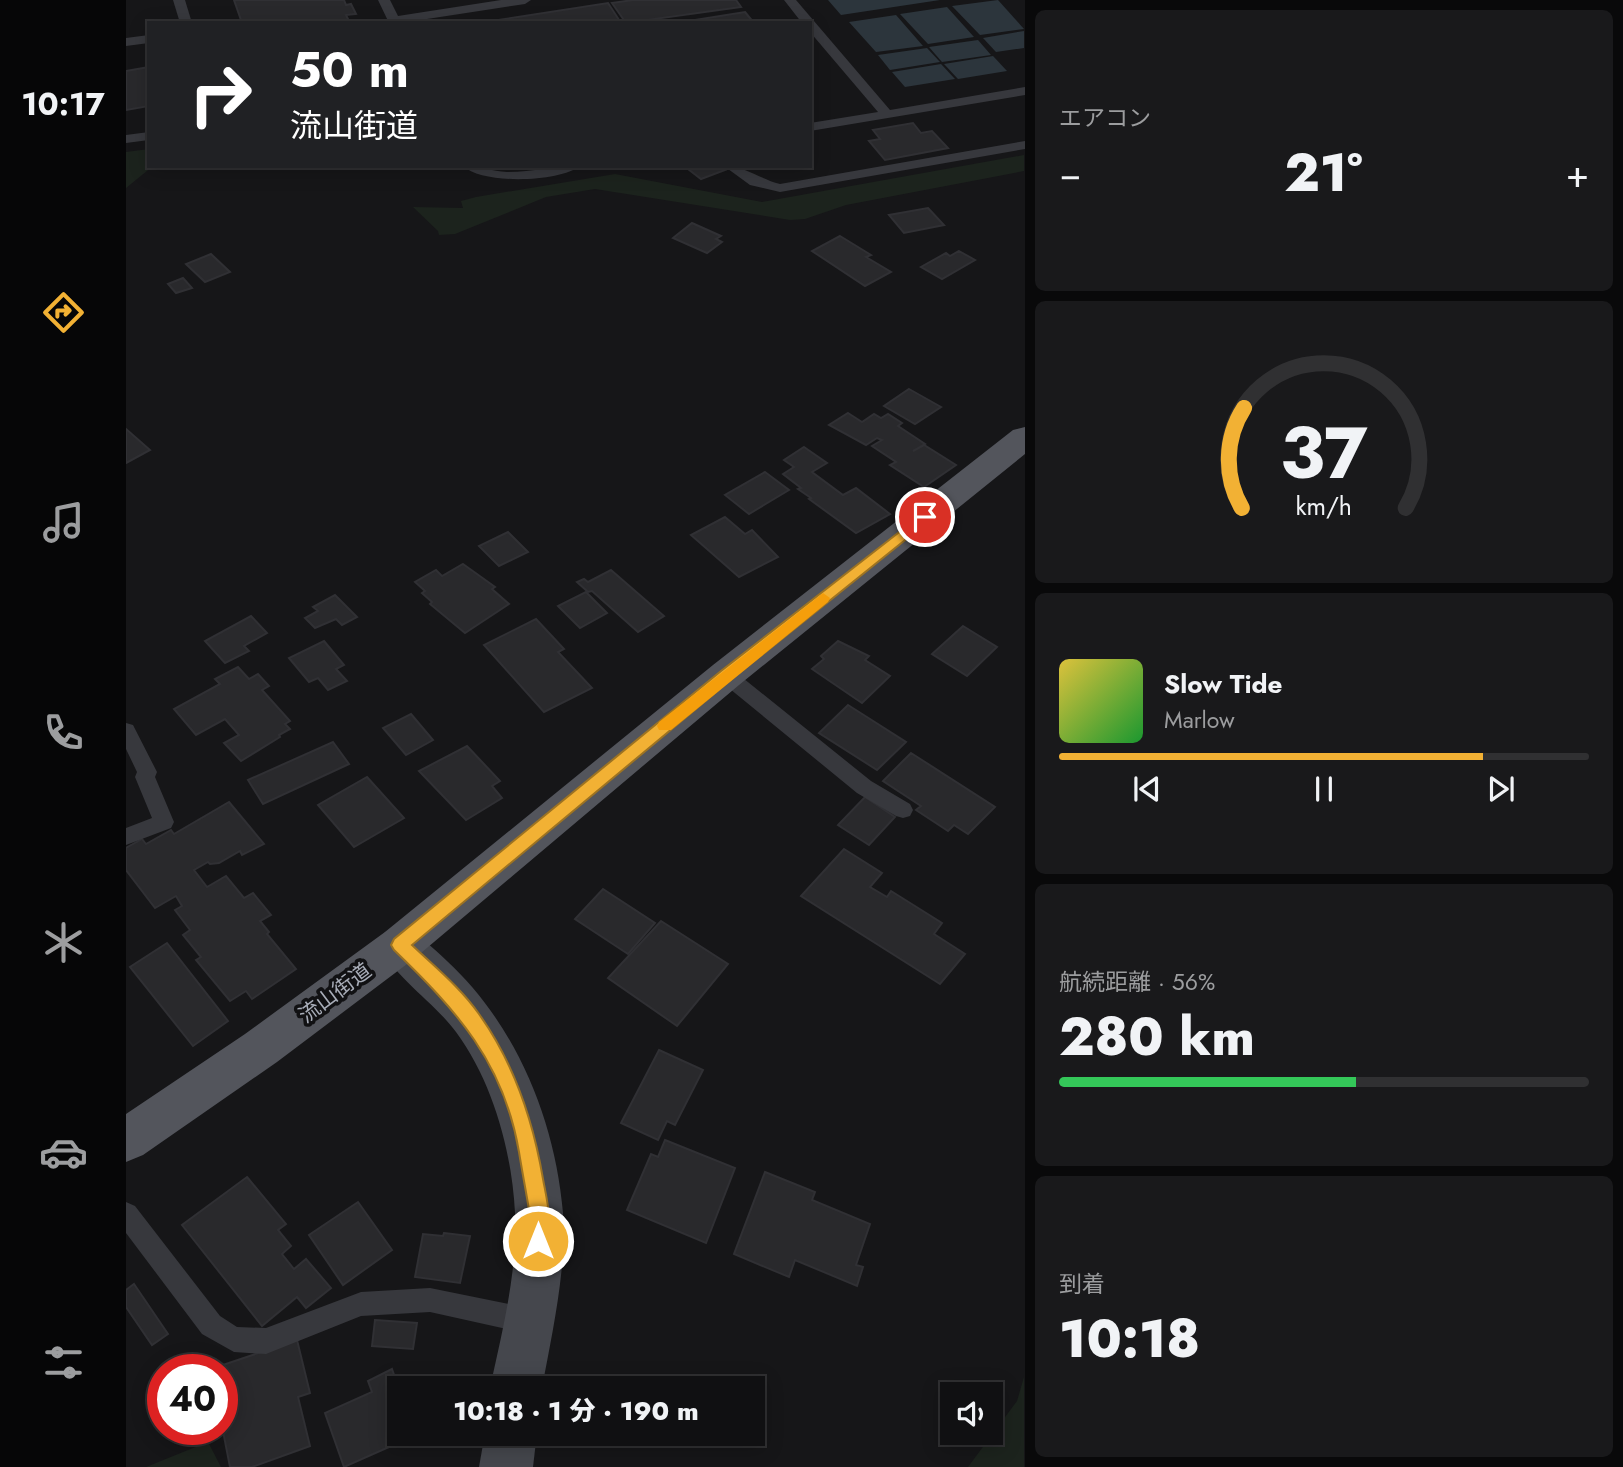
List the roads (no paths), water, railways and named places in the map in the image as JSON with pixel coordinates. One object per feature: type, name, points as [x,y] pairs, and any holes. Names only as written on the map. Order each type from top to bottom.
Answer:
[{"type":"main road","name":"流山街道","points":[[126,1140],[261,1048],[400,945],[726,675],[1024,437]]},
{"type":"street","points":[[400,945],[451,993],[473,1020],[502,1068],[527,1140],[539,1213],[534,1295],[518,1376]]},
{"type":"street","points":[[506,1467],[509,1446]]},
{"type":"lane","points":[[179,0],[185,21]]},
{"type":"lane","points":[[384,0],[394,21],[524,0]]},
{"type":"lane","points":[[790,0],[808,21]]},
{"type":"lane","points":[[812,25],[886,113]]},
{"type":"lane","points":[[126,42],[147,39]]},
{"type":"lane","points":[[812,127],[1024,91]]},
{"type":"lane","points":[[126,139],[147,136]]},
{"type":"lane","points":[[734,168],[755,182],[780,188],[1024,145]]},
{"type":"lane","points":[[476,168],[492,174],[512,176],[561,168]]},
{"type":"lane","points":[[726,675],[864,787],[903,810]]},
{"type":"lane","points":[[126,730],[145,765],[145,777],[164,822],[126,837]]},
{"type":"lane","points":[[126,1214],[211,1325],[234,1339],[266,1341],[361,1304],[430,1300],[529,1321]]}]
